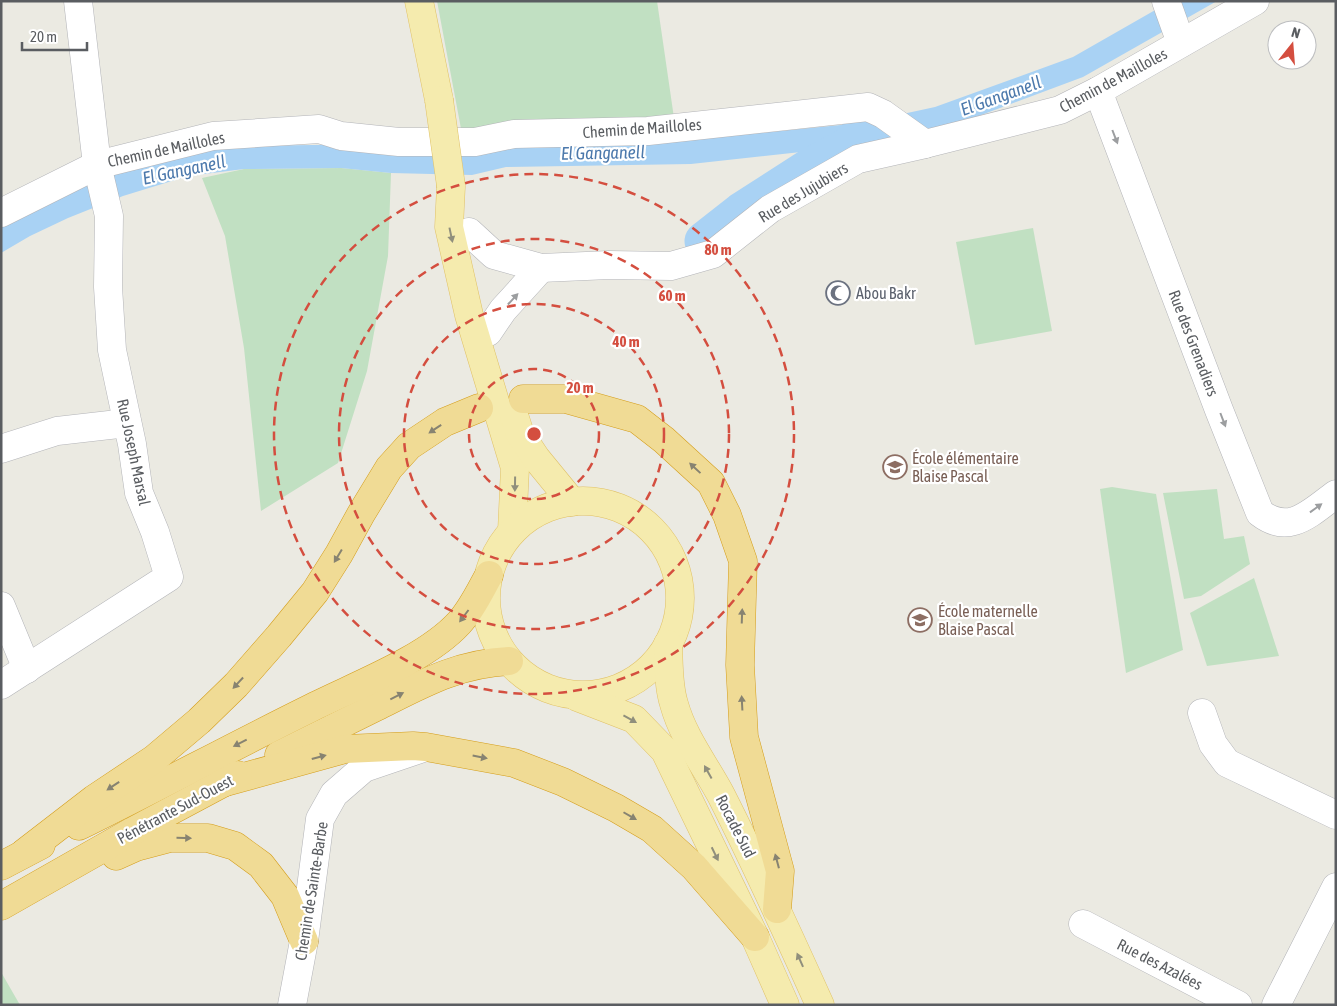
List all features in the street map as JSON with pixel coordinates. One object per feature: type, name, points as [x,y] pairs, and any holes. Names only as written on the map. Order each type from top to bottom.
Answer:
[{"type":"highway","points":[[523,398],[566,399],[638,419],[711,483],[727,515],[743,561],[740,665],[744,737],[780,871],[777,909]]},
{"type":"highway","points":[[13,859],[94,799],[154,759],[205,715],[236,685],[315,592],[389,468],[410,446],[445,422],[479,408]]},
{"type":"highway","name":"Pénétrante Sud-Ouest","points":[[13,859],[398,665],[432,646],[459,623],[472,606],[489,575]]},
{"type":"highway","name":"Pénétrante Sud-Ouest","points":[[1,907],[133,830],[222,783],[427,681],[456,669],[492,662],[509,661]]},
{"type":"highway","points":[[222,783],[345,749],[426,747],[514,763],[563,782],[616,808],[652,829],[694,867],[755,937]]},
{"type":"highway","points":[[1,907],[136,847],[170,838],[208,838],[235,846],[261,865],[285,896],[304,941]]},
{"type":"main road","points":[[419,1],[439,100],[451,186],[449,226],[469,315],[514,436],[536,458],[572,502]]},
{"type":"main road","points":[[451,186],[464,208],[488,332],[514,436],[515,468],[512,531]]},
{"type":"main road","points":[[572,502],[604,503],[620,508],[634,516],[659,537],[668,551],[679,581],[680,597],[677,621],[668,644],[660,657],[650,668],[627,684],[599,694],[569,694],[547,688],[526,676],[509,661],[498,646],[491,629],[487,611],[486,593],[489,575],[498,551],[512,531],[530,517],[550,507],[572,502]]},
{"type":"main road","name":"Rocade Sud","points":[[668,644],[670,689],[682,725],[720,794],[777,909],[820,1005]]},
{"type":"main road","name":"Rocade Sud","points":[[569,694],[634,719],[666,751],[755,937],[785,1005]]},
{"type":"street","name":"Rue Joseph Marsal","points":[[1,685],[168,577],[155,532],[139,493],[137,468],[112,350],[108,287],[109,216],[98,169],[78,1]]},
{"type":"street","points":[[1166,1],[1178,35]]},
{"type":"street","name":"Chemin de Mailloles","points":[[1,213],[98,169],[213,136],[319,129],[342,136],[399,142],[475,142],[514,134],[648,131],[868,107],[883,114],[920,141],[1060,110],[1098,91],[1178,35],[1255,1]]},
{"type":"street","name":"Rue des Grenadiers","points":[[1098,91],[1222,418],[1260,512],[1268,519],[1277,523],[1288,523],[1297,520],[1336,494]]},
{"type":"street","name":"Rue des Jujubiers","points":[[469,232],[494,254],[541,268],[609,265],[670,266],[713,254],[770,209],[858,159],[920,141]]},
{"type":"street","points":[[488,332],[502,310],[541,268]]},
{"type":"street","points":[[1,450],[57,431],[127,423]]},
{"type":"street","points":[[1,606],[27,669]]},
{"type":"street","points":[[1202,713],[1214,744],[1227,763],[1336,815]]},
{"type":"street","name":"Chemin de Sainte-Barbe","points":[[292,1005],[304,941],[320,819],[334,794],[364,768],[426,747]]},
{"type":"street","points":[[1276,1005],[1336,887]]},
{"type":"street","name":"Rue des Azalées","points":[[1083,924],[1238,1005]]},
{"type":"green space","points":[[437,1],[657,1],[674,118],[462,134]]},
{"type":"green space","points":[[341,168],[391,173],[388,256],[367,371],[338,463],[261,511],[244,348],[225,236],[202,178],[244,169]]},
{"type":"green space","points":[[1033,228],[1052,331],[975,345],[956,242]]},
{"type":"green space","points":[[1112,487],[1156,494],[1183,650],[1126,673],[1100,489]]},
{"type":"green space","points":[[1217,489],[1224,539],[1244,536],[1250,564],[1201,596],[1184,599],[1163,493]]},
{"type":"green space","points":[[1254,578],[1279,656],[1207,666],[1190,613]]},
{"type":"green space","points":[[1,972],[20,1005],[1,1005]]},
{"type":"water","name":"El Ganganell","points":[[1171,1],[1217,1],[1083,77],[941,130],[865,145],[691,164],[506,167],[472,175],[391,173],[341,168],[244,169],[188,176],[123,196],[68,218],[30,236],[1,253],[1,227],[22,215],[112,175],[181,154],[242,146],[689,140],[861,123],[935,107],[1073,57]]},
{"type":"waterway","points":[[704,241],[741,212],[811,167],[850,146],[862,131]]},
{"type":"place","name":"Abou Bakr","points":[[838,293]]},
{"type":"place","name":"École élémentaire Blaise Pascal","points":[[895,467]]},
{"type":"place","name":"École maternelle Blaise Pascal","points":[[920,620]]}]
